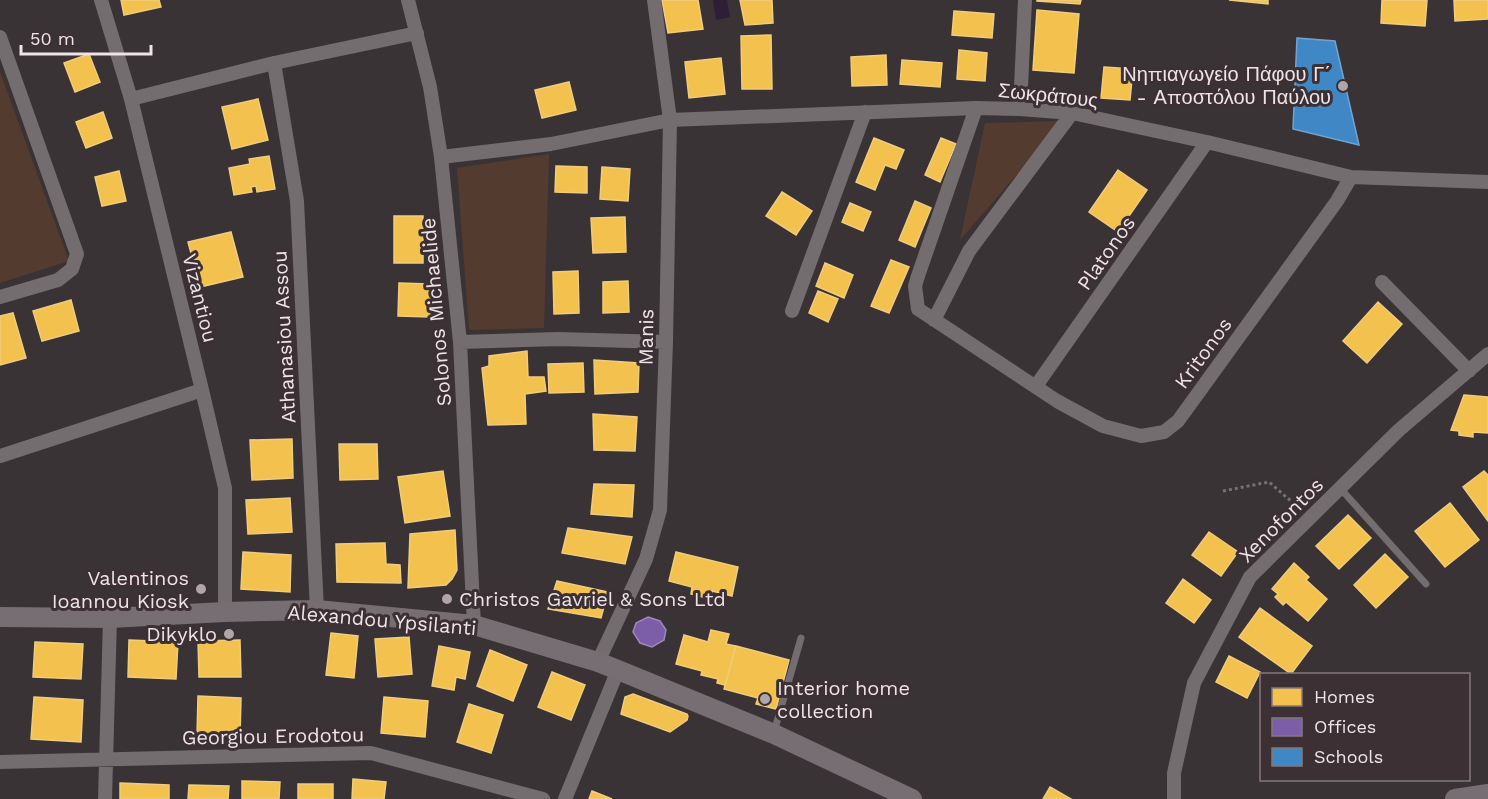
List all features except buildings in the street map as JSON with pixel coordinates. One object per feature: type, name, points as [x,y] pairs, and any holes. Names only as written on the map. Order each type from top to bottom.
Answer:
[{"type":"main road","name":"Alexandou Ypsilanti","points":[[0,617],[110,618],[317,610],[474,626],[598,662],[774,734],[912,799]]},
{"type":"main road","points":[[1455,799],[1482,796]]},
{"type":"street","name":"Vizantiou","points":[[101,0],[131,99],[225,489],[225,612]]},
{"type":"street","name":"Solonos Michaelide","points":[[409,0],[430,87],[441,157],[460,342],[474,626]]},
{"type":"street","name":"Manis","points":[[598,662],[646,559],[660,510],[670,120],[654,0]]},
{"type":"street","points":[[1020,109],[1025,0]]},
{"type":"street","points":[[131,99],[274,63],[417,33]]},
{"type":"street","points":[[0,38],[77,254],[72,269],[58,280],[0,297]]},
{"type":"street","name":"Athanasiou Assou","points":[[274,63],[297,201],[317,610]]},
{"type":"street","name":"Σωκράτους","points":[[441,157],[551,144],[670,120],[976,108],[1020,109],[1072,113],[1207,142],[1351,177],[1488,182]]},
{"type":"street","name":"Kritonos","points":[[976,108],[915,286],[918,309],[1057,401],[1103,426],[1141,436],[1164,432],[1178,421],[1337,201],[1351,177]]},
{"type":"street","points":[[792,311],[865,112]]},
{"type":"street","points":[[934,320],[969,250],[1072,113]]},
{"type":"street","name":"Platonos","points":[[1035,386],[1207,142]]},
{"type":"street","points":[[1382,282],[1469,371]]},
{"type":"street","points":[[460,342],[559,339],[666,342]]},
{"type":"street","name":"Xenofontos","points":[[1174,799],[1174,773],[1194,683],[1251,577],[1399,430],[1488,354]]},
{"type":"street","points":[[0,455],[202,390]]},
{"type":"street","points":[[105,799],[110,618]]},
{"type":"street","points":[[565,799],[618,670]]},
{"type":"street","name":"Georgiou Erodotou","points":[[0,762],[371,753],[543,799]]},
{"type":"lane","points":[[1340,488],[1426,584]]},
{"type":"lane","points":[[774,734],[801,638]]},
{"type":"path","points":[[1223,492],[1269,483],[1310,518]]},
{"type":"shaded area","points":[[713,0],[727,0],[730,17],[716,20]]},
{"type":"shaded area","points":[[0,72],[69,261],[0,283]]},
{"type":"shaded area","points":[[1063,121],[960,240],[985,123]]},
{"type":"shaded area","points":[[549,154],[544,328],[469,330],[457,168]]},
{"type":"place","name":"Νηπιαγωγείο Πάφου Γ΄ - Αποστόλου Παύλου","points":[[1343,86]]},
{"type":"place","name":"Valentinos Ioannou Kiosk","points":[[201,589]]},
{"type":"place","name":"Christos Gavriel & Sons Ltd","points":[[447,599]]},
{"type":"place","name":"Dikyklo","points":[[229,634]]},
{"type":"place","name":"Interior home collection","points":[[765,699]]}]
